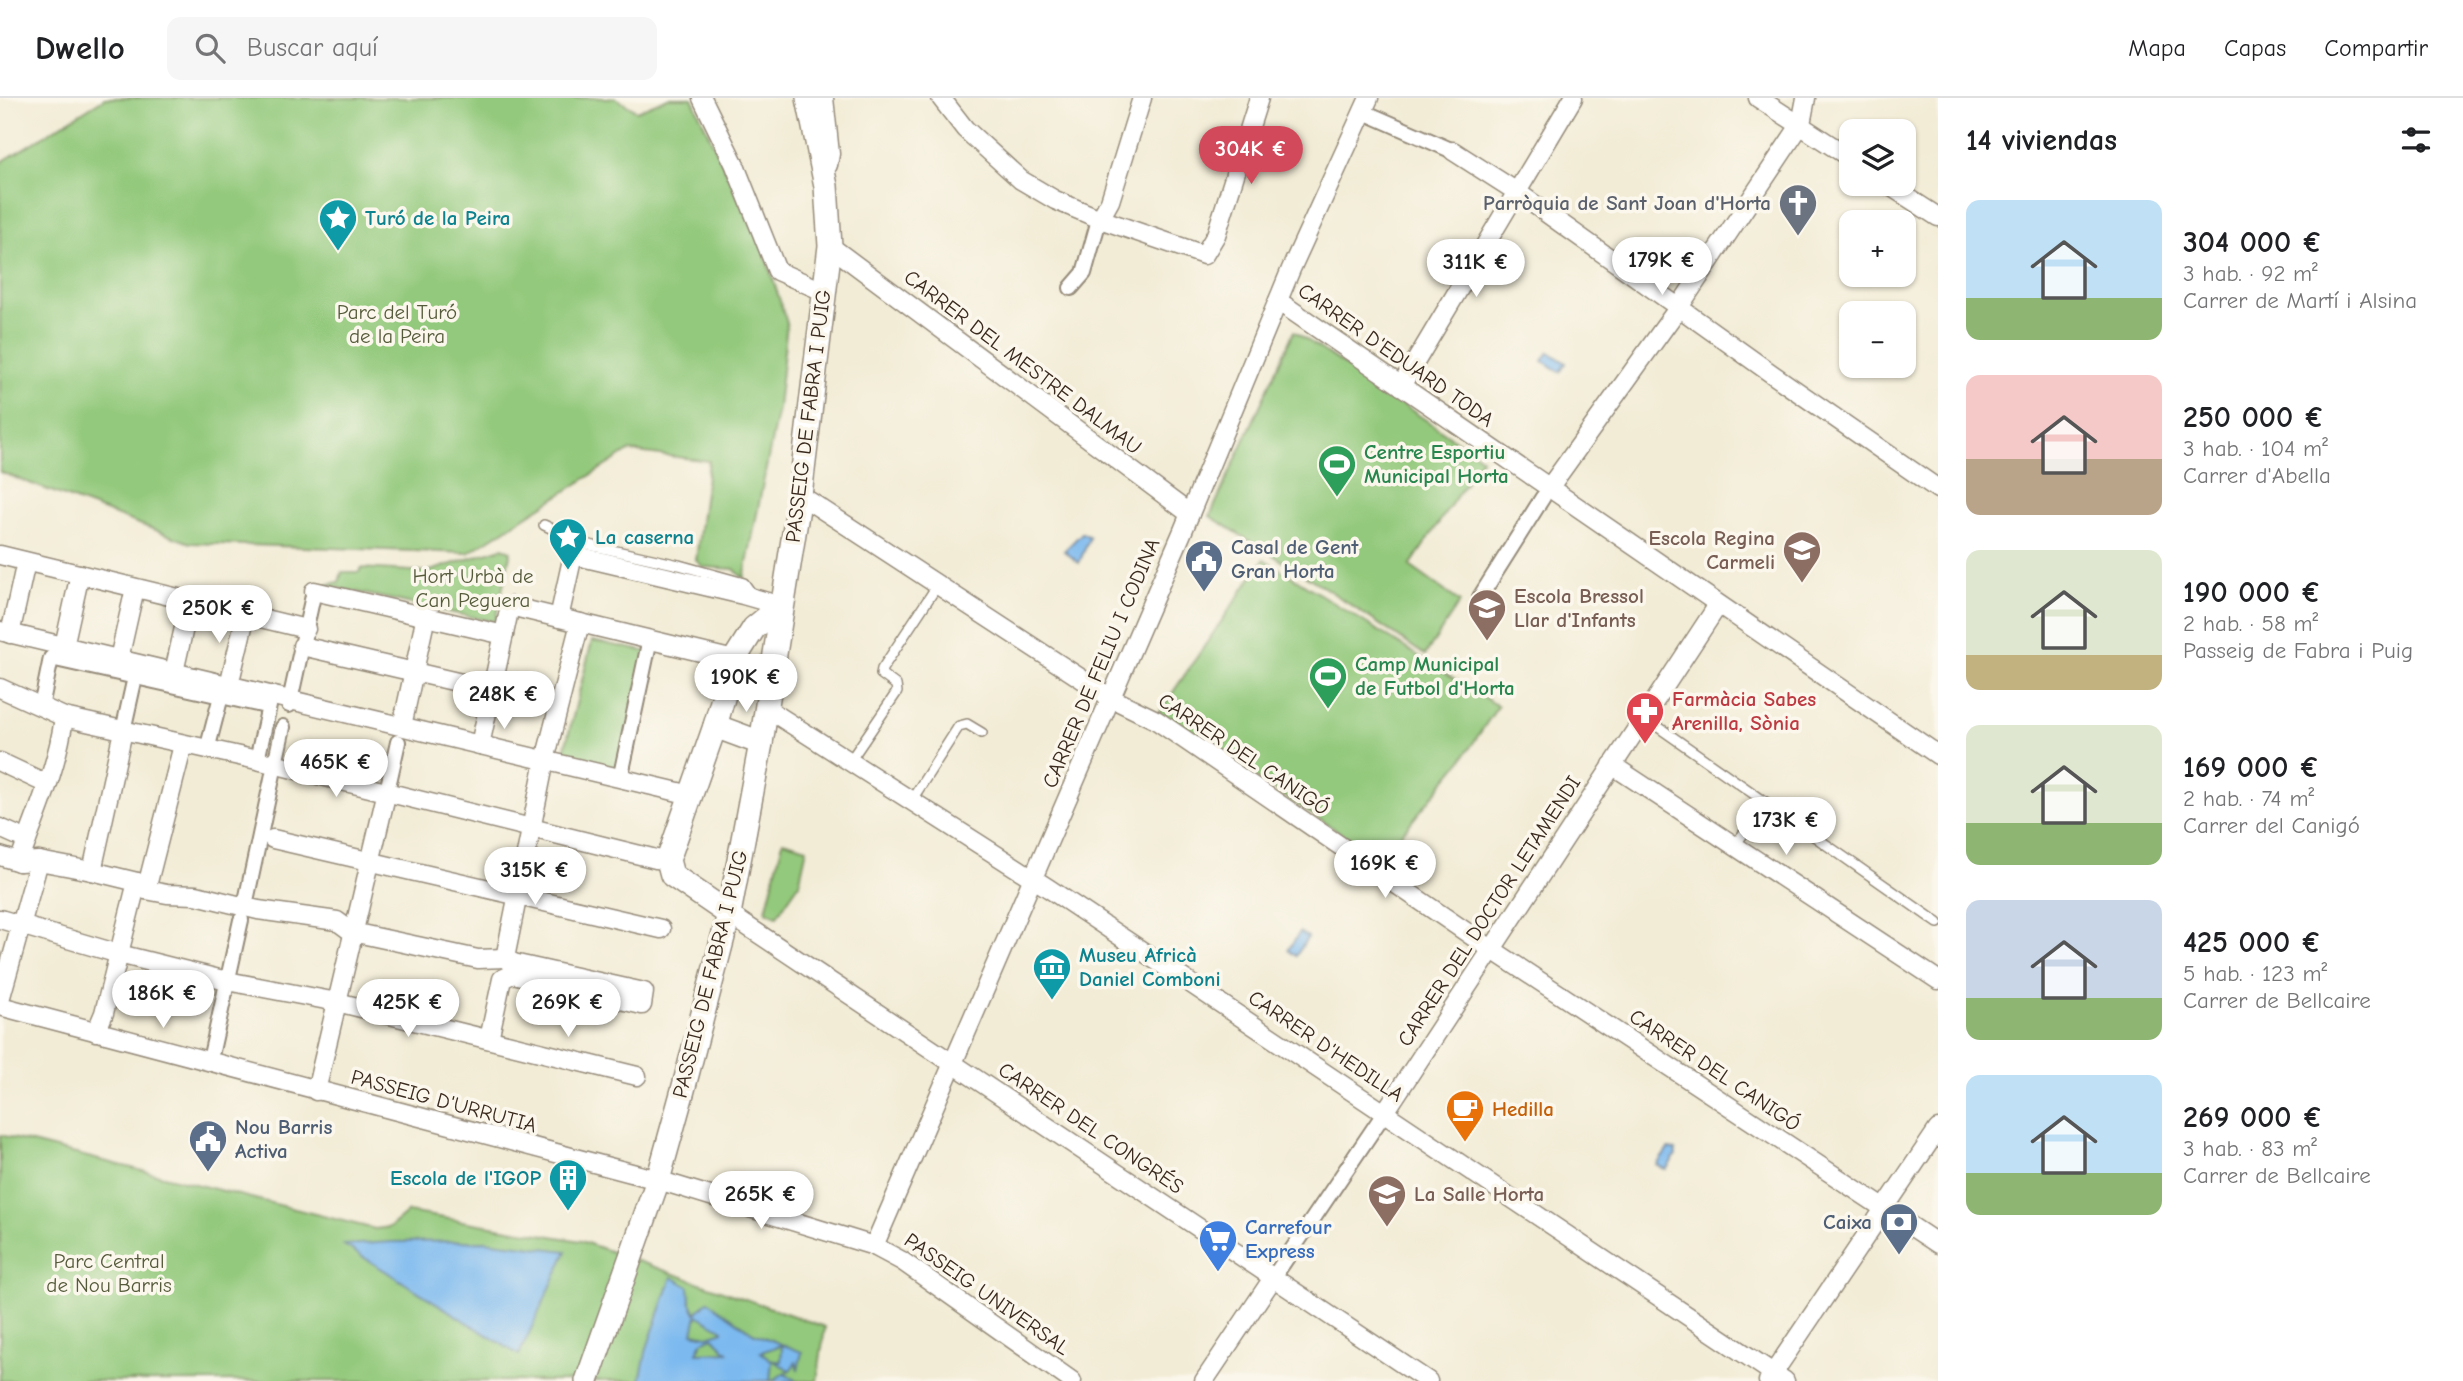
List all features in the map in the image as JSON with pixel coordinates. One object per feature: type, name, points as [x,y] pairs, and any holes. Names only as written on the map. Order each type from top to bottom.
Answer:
[{"type":"street","points":[[702,98],[734,163],[777,271],[825,292]]},
{"type":"street","name":"PASSEIG DE FABRA I PUIG","points":[[587,1381],[658,1180],[729,914],[761,743],[800,495],[830,246],[826,186],[808,98]]},
{"type":"street","points":[[824,98],[830,154],[826,186]]},
{"type":"street","points":[[941,98],[965,129],[1021,180],[1099,223],[1204,255],[1216,235],[1259,98]]},
{"type":"street","points":[[1071,288],[1084,273],[1142,98]]},
{"type":"street","points":[[1401,386],[1573,98]]},
{"type":"street","points":[[1758,98],[1839,150]]},
{"type":"street","points":[[1480,597],[1546,493],[1679,307],[1801,124],[1806,98]]},
{"type":"street","points":[[1367,105],[1453,152],[1517,192],[1938,489]]},
{"type":"street","name":"CARRER DE FELIU I CODINA","points":[[874,1246],[1034,879],[1278,301],[1367,105]]},
{"type":"street","points":[[1906,196],[1938,217]]},
{"type":"street","name":"CARRER DEL MESTRE DALMAU","points":[[830,246],[1190,514]]},
{"type":"street","name":"CARRER D'EDUARD TODA","points":[[1278,301],[1401,386],[1546,493],[1718,605],[1938,755]]},
{"type":"street","name":"CARRER DEL CANIGÓ","points":[[800,495],[1111,698],[1156,720],[1492,949],[1938,1244]]},
{"type":"street","points":[[0,555],[246,614],[304,637],[414,672],[492,690]]},
{"type":"street","points":[[559,618],[573,555],[781,606]]},
{"type":"street","points":[[26,562],[5,633],[174,672],[289,713],[480,745],[691,795]]},
{"type":"street","points":[[64,646],[80,574]]},
{"type":"street","points":[[119,659],[135,588]]},
{"type":"street","points":[[246,901],[314,591],[504,635]]},
{"type":"street","points":[[174,672],[190,601]]},
{"type":"street","name":"CARRER DEL DOCTOR LETAMENDI","points":[[1204,1381],[1385,1112],[1718,605]]},
{"type":"street","points":[[480,745],[510,606],[734,660]]},
{"type":"street","points":[[729,914],[672,875],[667,860],[715,726],[734,660],[754,628],[781,606]]},
{"type":"street","points":[[207,750],[246,614]]},
{"type":"street","points":[[316,1091],[426,616]]},
{"type":"street","points":[[489,1040],[502,979],[510,965],[518,897],[545,760],[580,623]]},
{"type":"street","points":[[622,770],[648,648]]},
{"type":"street","points":[[41,707],[51,658],[135,677],[225,690],[269,706],[257,760]]},
{"type":"street","points":[[92,871],[135,677]]},
{"type":"street","points":[[0,688],[64,717],[257,760],[667,860]]},
{"type":"street","name":"CARRER D'HEDILLA","points":[[766,708],[1034,879],[1385,1112],[1775,1379]]},
{"type":"street","points":[[19,862],[47,784],[64,717]]},
{"type":"street","points":[[715,726],[761,743]]},
{"type":"street","points":[[96,1032],[104,1013],[118,954],[142,886],[183,745]]},
{"type":"street","points":[[0,762],[47,784]]},
{"type":"street","points":[[1612,765],[1938,980]]},
{"type":"street","points":[[0,828],[27,840]]},
{"type":"street","points":[[273,839],[661,929]]},
{"type":"street","points":[[0,856],[19,862],[39,861],[92,871],[167,894],[196,895],[258,910],[337,921],[352,932],[644,992],[642,1005],[510,965]]},
{"type":"street","points":[[0,1000],[39,861]]},
{"type":"street","name":"CARRER DEL CONGRÉS","points":[[729,914],[1428,1381]]},
{"type":"street","points":[[0,919],[118,954],[227,981],[337,1002],[637,1076]]},
{"type":"street","points":[[212,1051],[241,920]]},
{"type":"street","name":"PASSEIG D'URRUTIA","points":[[0,1006],[658,1180],[874,1246]]},
{"type":"street","points":[[1775,1379],[1883,1209],[1938,1129]]},
{"type":"street","name":"PASSEIG UNIVERSAL","points":[[874,1246],[902,1261],[1072,1381]]},
{"type":"lane","points":[[544,525],[585,544],[744,583],[754,598]]},
{"type":"lane","points":[[850,761],[897,692],[896,685],[881,674],[882,668],[937,586]]},
{"type":"lane","points":[[1644,717],[1938,923]]},
{"type":"lane","points":[[911,801],[959,726],[967,724],[982,733]]},
{"type":"lane","points":[[1734,846],[1767,803]]},
{"type":"green space","name":"Parc del Turó de la Peira","points":[[105,98],[615,98],[637,111],[668,98],[692,98],[766,257],[787,323],[778,408],[744,579],[734,569],[703,567],[696,560],[709,461],[629,451],[468,553],[190,543],[0,472],[0,163]]},
{"type":"green space","name":"Centre Esportiu Municipal Horta","points":[[1294,331],[1482,458],[1410,566],[1460,602],[1425,655],[1330,591],[1210,516]]},
{"type":"green space","name":"Hort Urbà de Can Peguera","points":[[502,548],[511,551],[495,622],[325,585],[339,582],[342,572],[359,572],[361,568],[427,572]]},
{"type":"green space","name":"Camp Municipal de Futbol d'Horta","points":[[1264,559],[1498,706],[1459,764],[1381,859],[1158,714]]},
{"type":"green space","points":[[592,641],[654,653],[623,774],[562,760]]},
{"type":"green space","points":[[783,841],[807,848],[799,884],[777,916],[766,911]]},
{"type":"green space","name":"Parc Central de Nou Barris","points":[[0,1135],[375,1229],[390,1227],[408,1212],[581,1241],[825,1327],[817,1381],[0,1381]]},
{"type":"water","points":[[1549,352],[1566,363],[1560,372],[1543,361]]},
{"type":"water","points":[[1082,533],[1090,537],[1079,563],[1064,551]]},
{"type":"water","points":[[1300,932],[1308,937],[1296,956],[1288,950]]},
{"type":"water","points":[[1668,1149],[1675,1150],[1676,1155],[1666,1170],[1657,1165]]},
{"type":"water","points":[[484,1241],[567,1251],[519,1355],[344,1245],[392,1242]]},
{"type":"water","points":[[672,1277],[689,1287],[690,1301],[696,1313],[708,1301],[753,1333],[802,1352],[798,1370],[796,1362],[791,1369],[784,1374],[795,1381],[772,1381],[789,1370],[772,1360],[770,1381],[640,1381],[647,1348]],"holes":[[[697,1315],[723,1330],[723,1331],[708,1336],[693,1333]],[[713,1337],[728,1352],[697,1353],[702,1342]],[[782,1345],[781,1362],[770,1359],[761,1352]]]},
{"type":"place","name":"Parròquia de Sant Joan d'Horta","points":[[1798,237]]},
{"type":"place","name":"Turó de la Peira","points":[[338,252]]},
{"type":"place","name":"Centre Esportiu Municipal Horta","points":[[1337,498]]},
{"type":"place","name":"La caserna","points":[[568,571]]},
{"type":"place","name":"Escola Regina Carmeli","points":[[1802,584]]},
{"type":"place","name":"Casal de Gent Gran Horta","points":[[1204,593]]},
{"type":"place","name":"Escola Bressol Llar d'Infants","points":[[1487,642]]},
{"type":"place","name":"Camp Municipal de Futbol d'Horta","points":[[1328,710]]},
{"type":"place","name":"Farmàcia Sabes Arenilla, Sònia","points":[[1645,745]]},
{"type":"place","name":"Museu Africà Daniel Comboni","points":[[1052,1001]]},
{"type":"place","name":"Hedilla","points":[[1465,1143]]},
{"type":"place","name":"Nou Barris Activa","points":[[208,1173]]},
{"type":"place","name":"Escola de l'IGOP","points":[[568,1212]]},
{"type":"place","name":"La Salle Horta","points":[[1387,1228]]},
{"type":"place","name":"Caixa","points":[[1899,1256]]},
{"type":"place","name":"Carrefour Express","points":[[1218,1273]]}]
